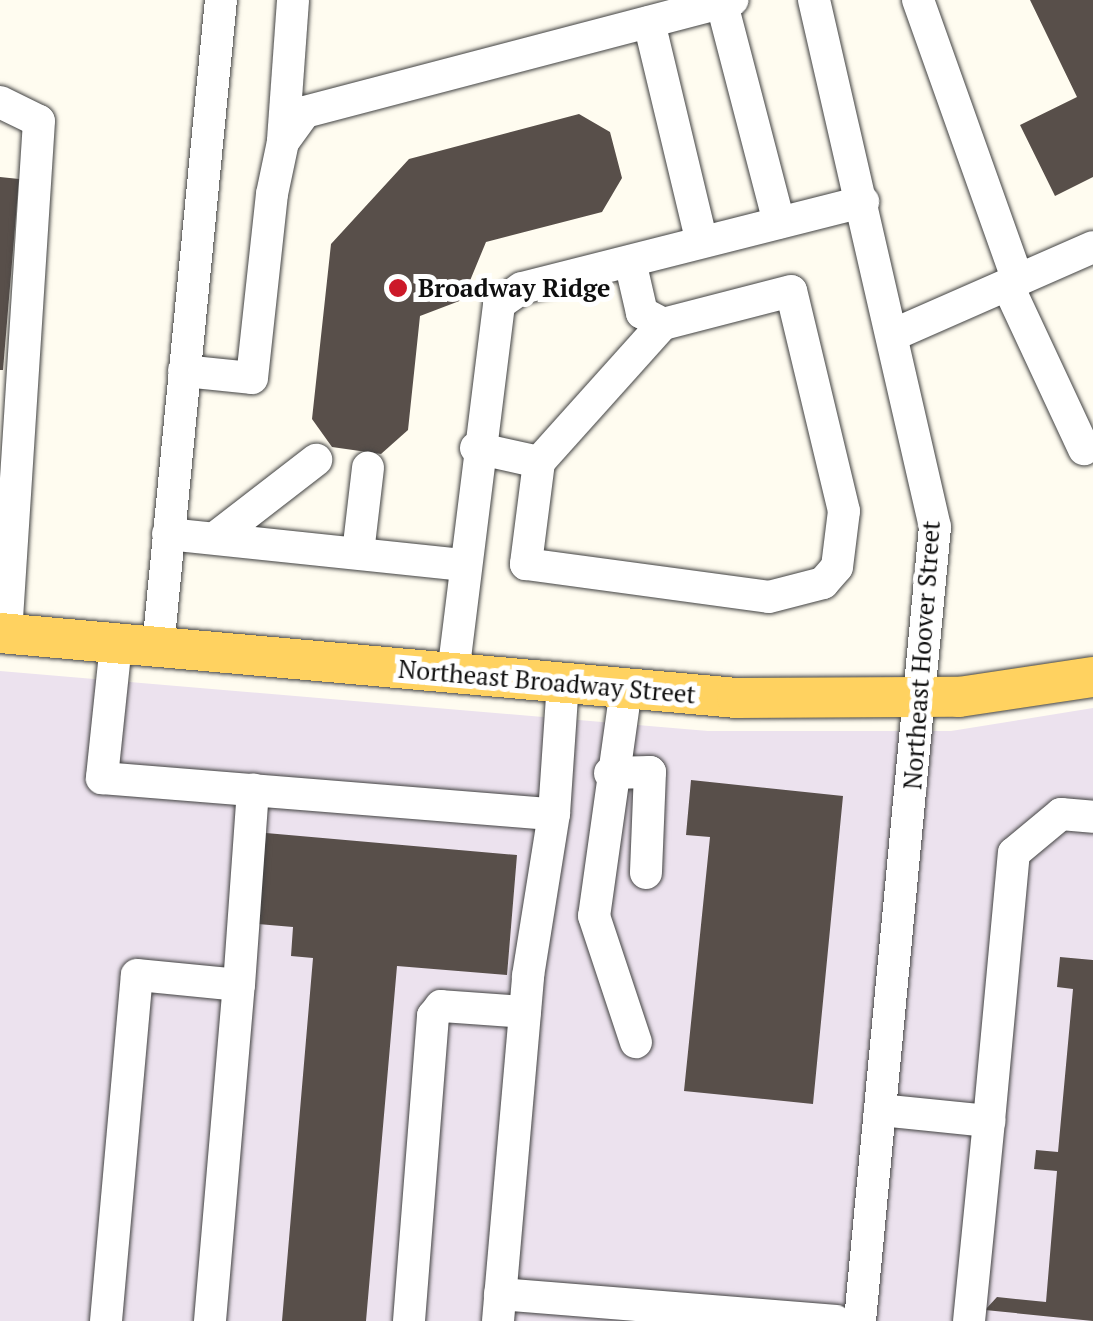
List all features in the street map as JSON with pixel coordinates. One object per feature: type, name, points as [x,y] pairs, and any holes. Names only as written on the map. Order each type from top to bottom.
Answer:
[{"type":"main road","name":"Northeast Broadway Street","points":[[3,634],[626,689],[921,699],[1093,677]]},
{"type":"street","points":[[158,648],[221,0]]},
{"type":"street","points":[[184,371],[252,378],[282,142],[294,0]]},
{"type":"street","name":"Northeast Hoover Street","points":[[814,0],[896,334],[935,527],[860,1321]]},
{"type":"street","points":[[918,0],[1013,284],[1084,448]]},
{"type":"street","points":[[282,142],[305,112],[725,1],[779,223]]},
{"type":"street","points":[[650,22],[702,242]]},
{"type":"street","points":[[0,102],[39,121],[5,548],[3,634]]},
{"type":"street","points":[[453,674],[476,448],[499,304],[522,288],[863,202]]},
{"type":"street","points":[[896,334],[1093,248]]},
{"type":"street","points":[[630,260],[642,314],[662,324]]},
{"type":"street","points":[[791,291],[844,511],[844,552],[823,583],[769,597],[526,564],[539,462],[662,324],[791,291]]},
{"type":"street","points":[[476,448],[539,462]]},
{"type":"street","points":[[215,538],[316,460]]},
{"type":"street","points":[[358,554],[368,468]]},
{"type":"street","points":[[168,534],[464,564]]},
{"type":"street","points":[[116,644],[102,778],[554,814]]},
{"type":"street","points":[[563,683],[554,814],[524,1012],[499,1308],[836,1321]]},
{"type":"street","points":[[626,689],[610,773],[594,916],[636,1042]]},
{"type":"street","points":[[610,773],[650,772],[646,873]]},
{"type":"street","points":[[210,1321],[253,790]]},
{"type":"street","points":[[968,1321],[1014,853],[1061,814],[1093,817]]},
{"type":"street","points":[[106,1321],[137,975],[238,984]]},
{"type":"street","points":[[409,1321],[433,1016],[441,1006],[524,1012]]},
{"type":"street","points":[[880,1110],[989,1121]]},
{"type":"shaded area","points":[[0,671],[708,731],[951,731],[1093,708],[1093,1321],[0,1321]]},
{"type":"building","points":[[1030,0],[1093,0],[1093,177],[1055,196],[1020,125],[1077,97]]},
{"type":"building","name":"Broadway Ridge","points":[[579,114],[610,132],[622,178],[602,212],[486,242],[462,300],[420,316],[408,430],[381,454],[332,447],[312,419],[331,244],[409,159]]},
{"type":"building","points":[[0,177],[19,179],[3,370],[0,370]]},
{"type":"building","points":[[691,780],[843,796],[813,1104],[684,1091],[710,837],[686,835]]},
{"type":"building","points":[[266,833],[517,855],[507,975],[397,966],[366,1321],[282,1321],[313,958],[291,956],[293,927],[258,924]]},
{"type":"building","points":[[1060,957],[1093,960],[1093,1321],[985,1310],[997,1297],[1046,1302],[1057,1171],[1034,1169],[1036,1150],[1058,1152],[1073,989],[1057,987]]},
{"type":"place","name":"Broadway Ridge","points":[[398,288]]}]
